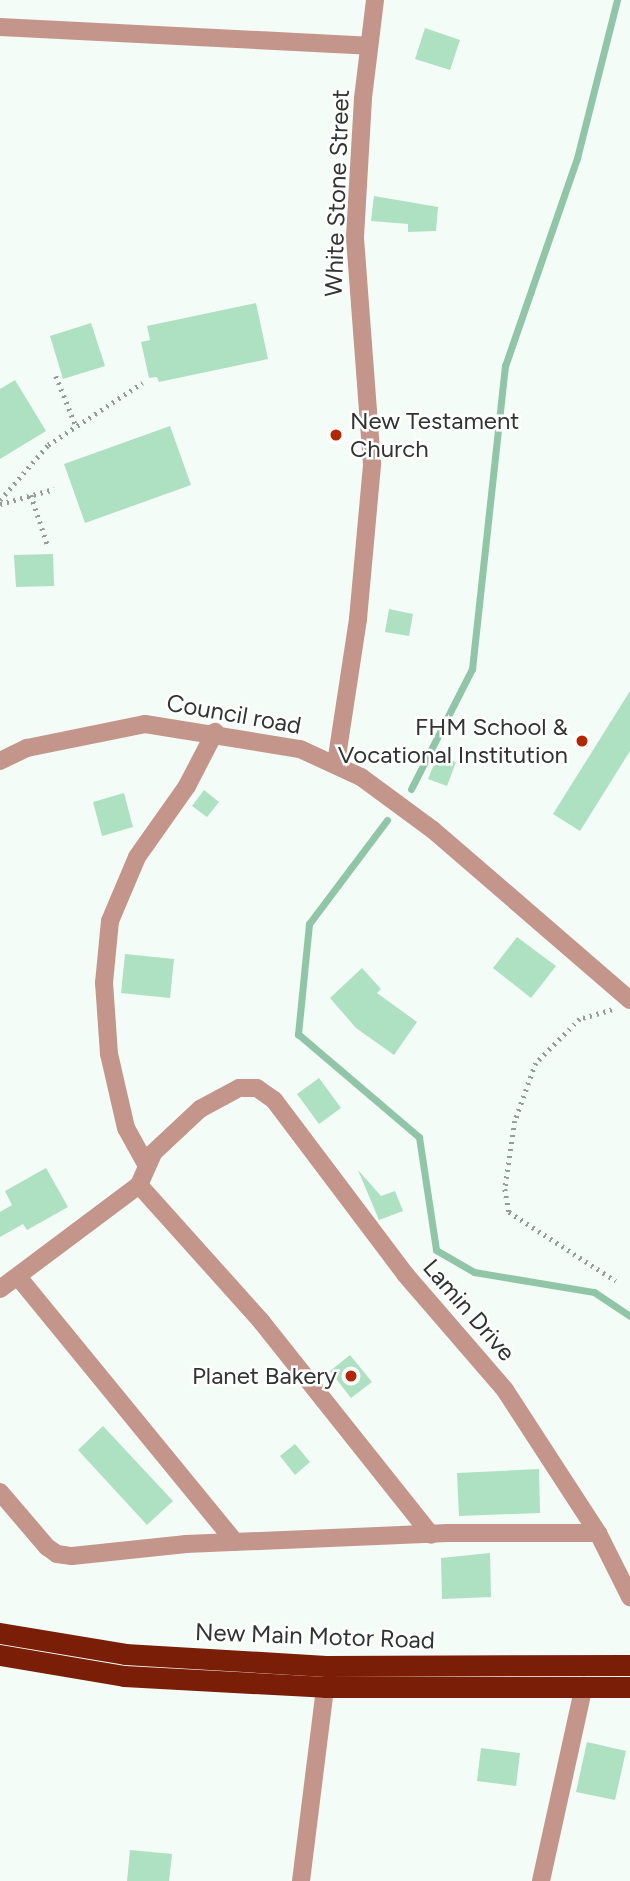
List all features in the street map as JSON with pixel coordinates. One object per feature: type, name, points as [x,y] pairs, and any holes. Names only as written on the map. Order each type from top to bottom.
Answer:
[{"type":"highway","name":"New Main Motor Road","points":[[0,1633],[125,1654],[326,1667],[630,1665]]},
{"type":"highway","name":"New Main Motor Road","points":[[0,1655],[124,1676],[325,1687],[630,1687]]},
{"type":"street","name":"White Stone Street","points":[[336,763],[358,619],[372,464],[355,237],[369,46],[375,0]]},
{"type":"street","points":[[0,27],[369,46]]},
{"type":"street","name":"Council road","points":[[0,761],[27,748],[145,724],[215,732],[300,749],[336,763],[433,830],[624,1004]]},
{"type":"street","points":[[0,1289],[19,1278],[139,1185],[147,1166],[126,1128],[109,1054],[104,983],[110,921],[137,857],[187,786],[215,732]]},
{"type":"street","name":"Lamin Drive","points":[[147,1166],[174,1130],[239,1088],[257,1088],[274,1100],[405,1274],[505,1390],[598,1533],[630,1597]]},
{"type":"street","points":[[139,1185],[261,1321],[431,1535]]},
{"type":"street","points":[[19,1278],[235,1542]]},
{"type":"street","points":[[0,1492],[57,1554],[235,1542],[431,1535],[598,1533]]},
{"type":"street","points":[[541,1881],[584,1686]]},
{"type":"street","points":[[301,1881],[325,1687]]},
{"type":"path","points":[[56,376],[76,426]]},
{"type":"path","points":[[0,502],[48,445],[142,383]]},
{"type":"path","points":[[0,502],[54,489]]},
{"type":"path","points":[[32,495],[48,546]]},
{"type":"path","points":[[616,1281],[509,1212],[505,1189],[515,1121],[536,1063],[580,1019],[624,1004]]},
{"type":"building","points":[[425,28],[460,40],[450,70],[415,59]]},
{"type":"building","points":[[374,196],[438,207],[436,231],[408,232],[408,224],[371,221]]},
{"type":"building","points":[[256,303],[268,359],[159,382],[157,377],[149,378],[141,342],[150,340],[147,326]]},
{"type":"building","points":[[91,323],[105,366],[63,379],[50,336]]},
{"type":"building","points":[[15,380],[46,431],[0,459],[0,389]]},
{"type":"building","points":[[170,426],[191,485],[85,523],[64,464]]},
{"type":"building","points":[[53,554],[54,586],[16,587],[14,555]]},
{"type":"building","points":[[389,609],[413,614],[409,636],[385,632]]},
{"type":"building","points":[[630,691],[630,751],[580,831],[553,814]]},
{"type":"building","points":[[438,755],[456,762],[447,786],[428,779]]},
{"type":"building","points":[[204,790],[219,802],[207,817],[192,806]]},
{"type":"building","points":[[124,793],[133,827],[102,836],[93,802]]},
{"type":"building","points":[[517,937],[556,966],[531,998],[493,968]]},
{"type":"building","points":[[125,954],[174,959],[170,998],[121,993]]},
{"type":"building","points":[[362,968],[381,989],[377,993],[417,1022],[394,1055],[356,1028],[330,998]]},
{"type":"building","points":[[319,1078],[341,1108],[319,1124],[297,1094]]},
{"type":"building","points":[[46,1168],[68,1207],[27,1230],[23,1224],[0,1237],[0,1212],[12,1205],[5,1191]]},
{"type":"building","points":[[358,1170],[381,1196],[395,1191],[403,1211],[379,1220]]},
{"type":"building","name":"Planet Bakery","points":[[350,1355],[372,1382],[351,1398],[330,1371]]},
{"type":"building","points":[[103,1426],[173,1501],[147,1525],[78,1450]]},
{"type":"building","points":[[295,1444],[310,1462],[295,1475],[280,1456]]},
{"type":"building","points":[[539,1469],[540,1513],[459,1516],[457,1473]]},
{"type":"building","points":[[490,1553],[491,1597],[442,1599],[441,1558]]},
{"type":"building","points":[[587,1742],[626,1751],[615,1800],[576,1792]]},
{"type":"building","points":[[481,1748],[520,1753],[516,1786],[477,1781]]},
{"type":"building","points":[[130,1850],[172,1854],[169,1881],[127,1881]]},
{"type":"waterway","points":[[411,789],[472,669],[505,366],[577,158],[617,0]]},
{"type":"waterway","points":[[387,820],[309,924],[298,1034],[419,1137],[436,1250],[474,1272],[594,1292],[630,1316]]},
{"type":"place","name":"New Testament Church","points":[[336,435]]},
{"type":"place","name":"FHM School & Vocational Institution","points":[[582,741]]},
{"type":"place","name":"Planet Bakery","points":[[351,1376]]}]
